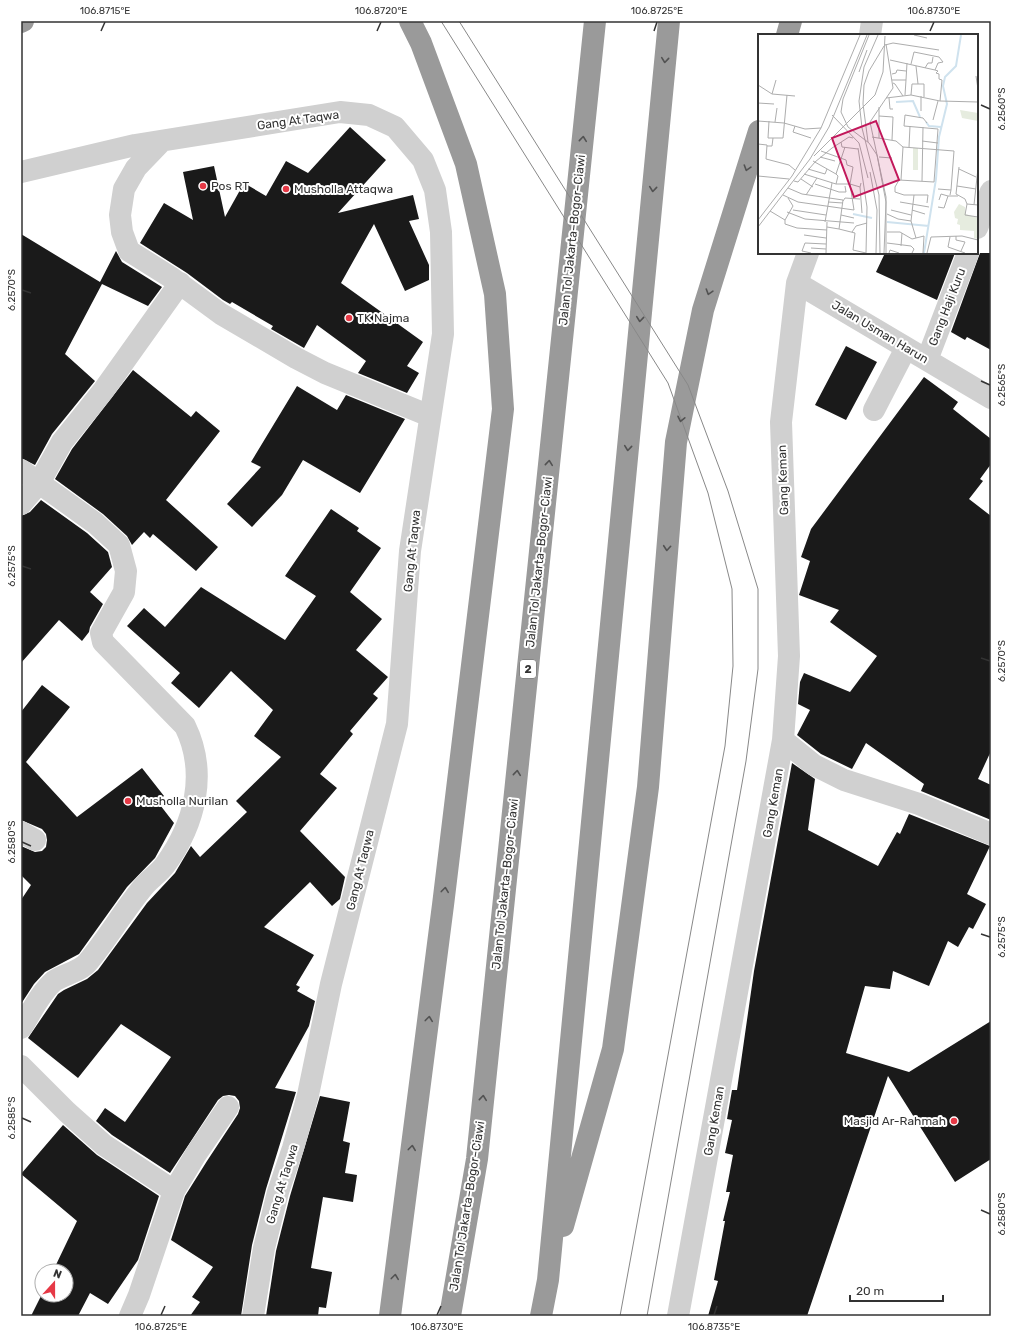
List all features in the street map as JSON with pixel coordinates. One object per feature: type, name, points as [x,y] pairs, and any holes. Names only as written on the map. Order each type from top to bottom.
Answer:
[{"type":"highway","points":[[390,1316],[443,905],[503,409],[495,294],[466,164],[421,43],[410,21]]},
{"type":"highway","name":"Jalan Tol Jakarta–Bogor–Ciawi","points":[[450,1316],[477,1159],[595,21]]},
{"type":"highway","points":[[548,1280],[669,21]]},
{"type":"highway","points":[[787,34],[791,21]]},
{"type":"highway","points":[[541,1316],[548,1280],[613,1050],[648,787],[676,442],[703,310],[758,134]]},
{"type":"street","points":[[870,34],[872,21]]},
{"type":"street","name":"Gang At Taqwa","points":[[21,172],[135,145],[340,112],[370,115],[395,127],[422,160],[435,190],[441,232],[443,334],[410,551],[397,724],[330,984],[308,1095],[293,1148],[278,1192],[264,1248],[253,1316]]},
{"type":"street","points":[[161,142],[136,168],[124,189],[120,215],[122,232],[129,250],[180,283],[221,314],[319,370],[430,416]]},
{"type":"street","points":[[978,225],[991,191]]},
{"type":"street","points":[[797,282],[808,254]]},
{"type":"street","name":"Gang Haji Kuru","points":[[927,360],[968,254]]},
{"type":"street","name":"Jalan Usman Harun","points":[[797,282],[991,398]]},
{"type":"street","name":"Gang Keman","points":[[678,1316],[784,740],[789,656],[781,422],[797,282]]},
{"type":"street","points":[[21,504],[39,483],[62,442],[103,391],[180,283]]},
{"type":"street","points":[[874,410],[906,348]]},
{"type":"street","points":[[21,470],[95,523],[119,545],[126,571],[124,592],[101,633],[103,642],[185,726],[193,741],[197,779],[194,808],[191,817],[184,834],[164,865],[144,886],[87,964],[55,981],[45,990],[21,1028]]},
{"type":"street","points":[[784,740],[814,765],[844,780],[919,804],[991,834]]},
{"type":"street","points":[[21,1066],[67,1112],[104,1145],[174,1191]]},
{"type":"street","points":[[130,1316],[139,1295],[174,1191],[196,1154],[228,1107]]},
{"type":"building","points":[[350,127],[386,160],[338,213],[413,195],[419,219],[409,221],[429,265],[429,280],[405,291],[374,224],[341,283],[423,342],[407,366],[419,373],[407,393],[358,373],[366,361],[317,325],[304,348],[271,329],[273,326],[232,302],[230,304],[223,300],[187,273],[140,243],[164,203],[193,220],[183,172],[214,166],[225,217],[244,183],[266,196],[286,161],[308,173]]},
{"type":"building","points":[[21,234],[100,282],[116,251],[122,262],[162,287],[148,306],[102,284],[65,354],[95,381],[52,434],[35,465],[21,458]]},
{"type":"building","points":[[980,253],[991,253],[991,350],[967,337],[965,340],[951,332]]},
{"type":"building","points":[[885,254],[955,254],[937,300],[876,272]]},
{"type":"building","points":[[846,346],[877,362],[846,420],[815,405]]},
{"type":"building","points":[[133,370],[191,417],[196,411],[220,431],[166,500],[218,547],[196,571],[153,534],[150,538],[144,532],[132,545],[127,536],[103,514],[55,479],[72,449]]},
{"type":"building","points":[[924,377],[958,402],[953,409],[991,439],[991,464],[980,479],[983,481],[969,499],[991,516],[991,751],[978,779],[991,785],[991,820],[921,791],[924,784],[866,743],[852,769],[821,754],[797,735],[810,710],[798,704],[800,682],[804,673],[850,692],[877,656],[830,622],[839,610],[799,595],[810,561],[801,557],[811,529]]},
{"type":"building","points":[[297,386],[337,410],[346,395],[405,419],[360,493],[303,460],[282,495],[252,527],[227,504],[261,467],[251,462]]},
{"type":"building","points":[[41,500],[87,533],[108,552],[112,567],[90,592],[103,604],[90,627],[89,632],[82,641],[59,620],[21,663],[21,516],[30,512]]},
{"type":"building","points":[[331,509],[359,528],[357,531],[381,548],[350,592],[382,619],[356,650],[388,677],[373,694],[378,698],[350,731],[353,734],[320,774],[337,788],[300,831],[345,877],[340,899],[332,906],[310,882],[264,927],[314,955],[296,985],[300,987],[297,991],[315,1001],[309,1026],[275,1088],[296,1092],[266,1189],[252,1245],[241,1316],[190,1316],[200,1302],[192,1297],[213,1267],[171,1240],[185,1196],[238,1114],[240,1108],[239,1101],[235,1096],[229,1095],[223,1096],[218,1100],[170,1173],[112,1135],[96,1121],[105,1108],[125,1122],[171,1057],[121,1024],[78,1078],[28,1038],[58,994],[87,979],[98,970],[147,903],[175,873],[191,846],[200,857],[247,812],[236,801],[281,757],[254,736],[273,710],[231,671],[199,708],[171,683],[180,673],[127,626],[144,608],[165,627],[201,587],[285,640],[316,596],[285,576]]},
{"type":"building","points":[[42,685],[70,707],[26,762],[77,817],[142,768],[164,796],[157,801],[174,823],[155,858],[127,887],[79,954],[45,972],[34,984],[21,1004],[21,900],[31,885],[21,875],[21,846],[35,852],[42,851],[46,847],[47,840],[46,834],[42,829],[21,820],[21,712]]},
{"type":"building","points":[[792,763],[815,779],[808,830],[878,866],[897,832],[900,834],[909,814],[990,846],[967,894],[986,904],[973,929],[969,927],[958,947],[948,941],[929,986],[893,971],[890,989],[865,986],[846,1053],[909,1072],[991,1021],[991,1159],[955,1182],[888,1076],[807,1316],[708,1316],[718,1281],[714,1280],[725,1221],[723,1221],[730,1192],[726,1192],[733,1155],[725,1153],[732,1120],[727,1119],[732,1090],[737,1090],[754,971]]},
{"type":"building","points":[[320,1096],[350,1102],[343,1141],[350,1143],[345,1173],[357,1175],[353,1202],[323,1197],[311,1268],[332,1272],[326,1308],[319,1307],[318,1316],[266,1316],[276,1251],[290,1196]]},
{"type":"building","points":[[63,1125],[97,1155],[159,1196],[138,1260],[108,1304],[90,1293],[78,1316],[31,1316],[38,1303],[74,1303],[74,1263],[57,1263],[77,1221],[21,1174]]},
{"type":"tram line","points":[[441,21],[668,383],[708,493],[732,589],[733,666],[725,746],[620,1316]]},
{"type":"tram line","points":[[459,21],[688,385],[728,491],[758,589],[758,669],[746,761],[647,1316]]},
{"type":"place","name":"Pos RT","points":[[203,186]]},
{"type":"place","name":"Musholla Attaqwa","points":[[286,189]]},
{"type":"place","name":"TK Najma","points":[[349,318]]},
{"type":"place","name":"Musholla Nurilan","points":[[128,801]]},
{"type":"place","name":"Masjid Ar-Rahmah","points":[[954,1121]]}]
